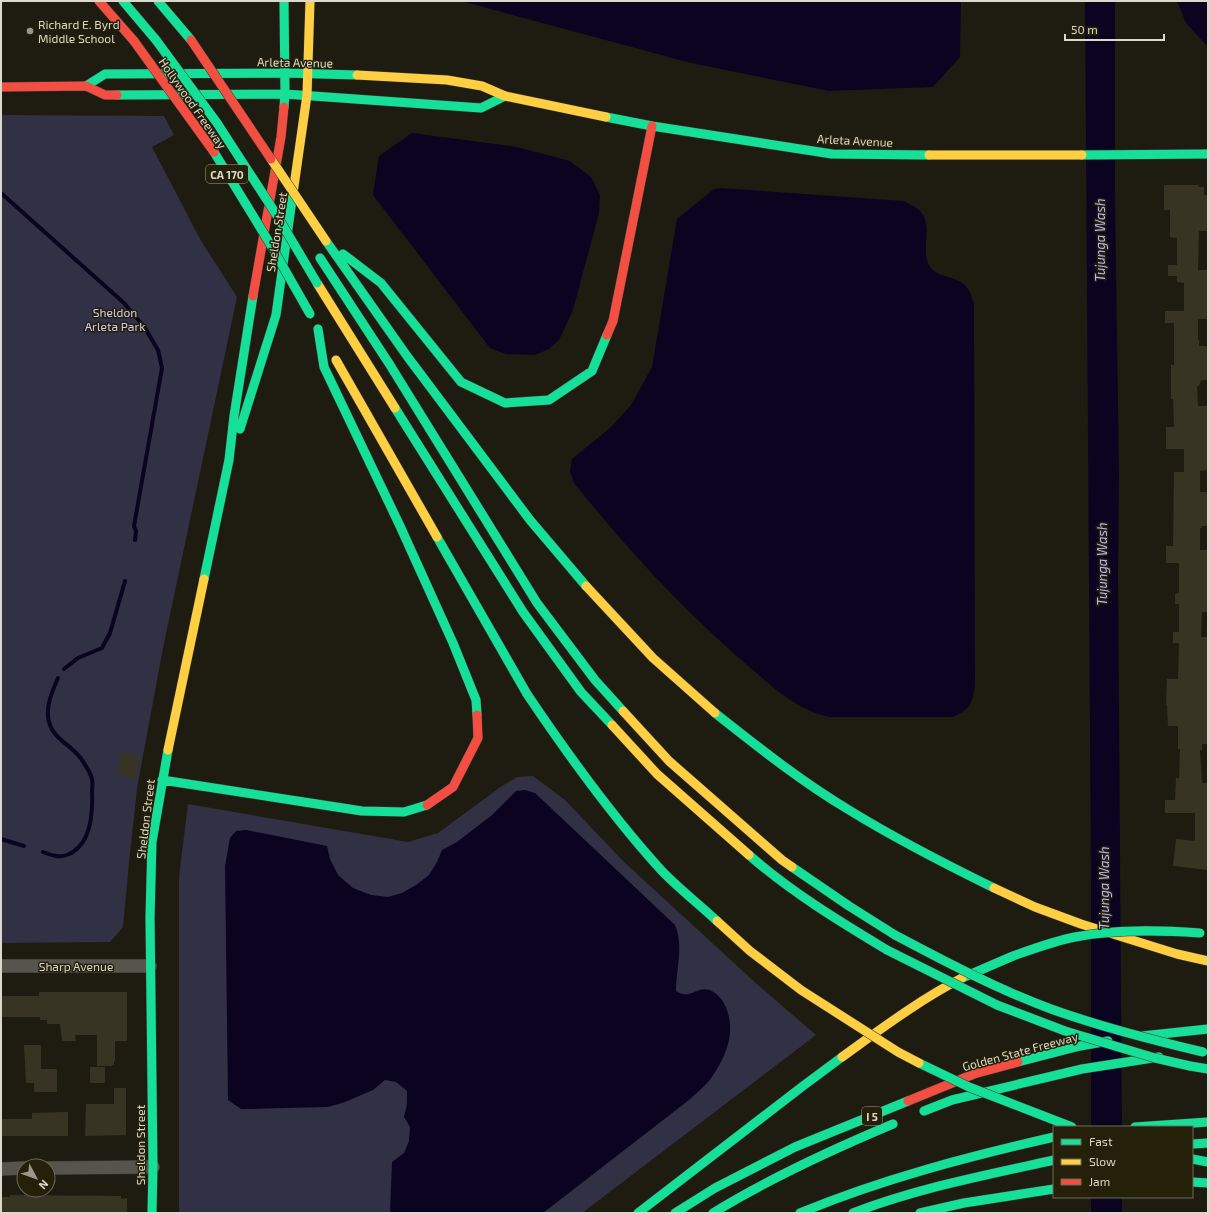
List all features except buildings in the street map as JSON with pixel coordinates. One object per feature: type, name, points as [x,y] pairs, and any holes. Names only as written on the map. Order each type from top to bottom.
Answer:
[{"type":"main road","name":"Hollywood Freeway","points":[[99,1],[134,41],[206,140],[265,236],[527,694],[570,758],[620,823],[662,871],[750,951],[801,990],[898,1052],[969,1087],[1069,1126]]},
{"type":"main road","points":[[123,1],[156,40],[217,123],[276,214],[523,612],[581,692],[657,774],[771,874],[840,921],[887,950],[998,1005],[1065,1031],[1156,1058],[1208,1070]]},
{"type":"main road","points":[[158,1],[191,40],[326,241],[407,356],[530,520],[590,591],[653,658],[711,710],[771,757],[848,810],[930,858],[1035,906],[1081,924],[1177,954],[1208,961]]},
{"type":"main road","name":"Sheldon Street","points":[[152,1213],[153,1167],[150,917],[152,842],[162,780],[229,460],[234,416],[256,275],[281,138],[285,94],[284,1]]},
{"type":"main road","name":"Sheldon Street","points":[[229,460],[249,404],[276,315],[308,95],[310,1]]},
{"type":"main road","points":[[187,66],[249,156]]},
{"type":"main road","name":"Arleta Avenue","points":[[86,86],[105,74],[285,73],[391,76],[447,80],[482,86],[505,96],[652,126],[832,154],[1006,156],[1208,154]]},
{"type":"main road","points":[[1,87],[86,86],[105,96],[308,95],[481,108],[505,96]]},
{"type":"main road","points":[[326,241],[381,283],[460,382],[505,403],[549,400],[592,371],[613,321],[652,126]]},
{"type":"main road","points":[[263,175],[298,226]]},
{"type":"main road","points":[[318,255],[390,365],[537,603],[595,680],[669,761],[782,860],[849,906],[895,935],[1004,990],[1070,1015],[1160,1042],[1206,1052]]},
{"type":"main road","points":[[162,780],[362,811],[404,812],[430,804],[453,787],[478,738],[476,700],[453,643],[400,526],[324,367],[318,329]]},
{"type":"main road","points":[[638,1213],[803,1086],[910,1008],[937,991],[964,977],[1013,956],[1073,937],[1105,932],[1137,930],[1168,930],[1204,933]]},
{"type":"main road","name":"Golden State Freeway","points":[[674,1213],[715,1188],[795,1147],[974,1074],[1080,1046],[1131,1038],[1208,1029]]},
{"type":"main road","points":[[917,1114],[952,1100],[1082,1069],[1185,1053],[1206,1052]]},
{"type":"main road","points":[[713,1213],[733,1200],[800,1164],[904,1119]]},
{"type":"main road","points":[[1142,1126],[1208,1122]]},
{"type":"main road","points":[[800,1213],[896,1177],[967,1158],[1053,1138]]},
{"type":"main road","points":[[1193,1144],[1208,1143]]},
{"type":"main road","points":[[1193,1159],[1208,1162]]},
{"type":"main road","points":[[853,1213],[869,1206],[926,1188],[1053,1160]]},
{"type":"main road","points":[[1193,1182],[1208,1183]]},
{"type":"main road","points":[[920,1213],[964,1203],[1053,1189]]},
{"type":"street","name":"Sharp Avenue","points":[[1,966],[150,966]]},
{"type":"street","points":[[56,1168],[153,1167]]},
{"type":"street","points":[[1,1169],[16,1168]]},
{"type":"green space","name":"Sheldon Arleta Park","points":[[1,115],[164,116],[174,135],[152,147],[200,239],[237,297],[163,648],[137,788],[123,927],[110,942],[1,943]]},
{"type":"green space","points":[[533,776],[565,800],[624,862],[759,986],[816,1035],[582,1213],[179,1213],[179,877],[188,804],[408,842],[438,833],[502,786],[517,777]]},
{"type":"water","points":[[461,1],[961,1],[960,57],[933,87],[829,91],[691,63]]},
{"type":"water","name":"Tujunga Wash","points":[[1085,1],[1115,1],[1115,196],[1119,475],[1118,574],[1122,1126],[1091,1126],[1091,880]]},
{"type":"water","points":[[1177,1],[1208,1],[1208,47],[1186,23]]},
{"type":"water","points":[[412,133],[517,147],[570,161],[591,177],[600,195],[599,213],[573,310],[559,340],[549,349],[535,355],[506,354],[490,348],[373,195],[379,156]]},
{"type":"water","points":[[721,188],[904,201],[918,209],[926,222],[926,254],[927,261],[931,268],[939,274],[960,281],[970,292],[974,303],[975,685],[970,705],[964,711],[953,717],[830,717],[806,709],[786,697],[723,644],[656,578],[574,483],[570,471],[572,459],[610,428],[631,405],[652,367],[677,219],[714,189]]},
{"type":"water","points":[[525,790],[535,793],[675,925],[679,941],[676,991],[686,994],[704,989],[715,993],[720,997],[724,1002],[730,1021],[728,1046],[721,1062],[709,1081],[689,1100],[543,1213],[390,1213],[392,1162],[404,1153],[409,1141],[410,1127],[404,1117],[407,1104],[407,1091],[396,1082],[385,1080],[373,1090],[345,1102],[328,1107],[241,1109],[228,1100],[225,866],[230,838],[236,831],[246,830],[327,846],[330,859],[338,875],[353,888],[371,895],[388,897],[402,893],[429,875],[442,850],[457,842],[492,815],[516,791]]},
{"type":"water","points":[[1091,1198],[1122,1198],[1122,1213],[1091,1213]]},
{"type":"waterway","points":[[1,193],[124,303],[145,328],[158,350],[162,368],[134,526],[136,531],[135,540]]},
{"type":"waterway","points":[[64,669],[78,658],[102,648],[110,633],[125,581]]},
{"type":"waterway","points":[[43,852],[61,856],[75,851],[86,837],[92,809],[92,782],[90,773],[80,757],[55,734],[49,722],[48,711],[51,694],[58,678]]},
{"type":"waterway","points":[[1,839],[24,846]]},
{"type":"traffic: fast","points":[[123,1],[156,40]]},
{"type":"traffic: fast","points":[[158,1],[191,40]]},
{"type":"traffic: fast","points":[[284,1],[284,107]]},
{"type":"traffic: fast","points":[[156,40],[217,123],[276,214],[317,283]]},
{"type":"traffic: fast","points":[[86,86],[105,74],[285,73],[357,75]]},
{"type":"traffic: fast","points":[[117,95],[285,94],[481,108],[505,96]]},
{"type":"traffic: fast","points":[[606,117],[652,126],[832,154],[929,155]]},
{"type":"traffic: fast","points":[[214,152],[269,242],[310,314]]},
{"type":"traffic: fast","points":[[1082,155],[1208,154]]},
{"type":"traffic: fast","points":[[240,429],[276,315],[293,193]]},
{"type":"traffic: fast","points":[[326,241],[407,356],[530,520],[586,586]]},
{"type":"traffic: fast","points":[[343,254],[381,283],[461,382],[505,403],[549,400],[592,371],[607,335]]},
{"type":"traffic: fast","points":[[320,258],[390,365],[537,603],[595,680],[623,711]]},
{"type":"traffic: fast","points":[[204,579],[229,460],[234,416],[253,296]]},
{"type":"traffic: fast","points":[[318,329],[324,367],[400,526],[453,643],[476,700],[477,715]]},
{"type":"traffic: fast","points":[[395,408],[523,612],[581,692],[612,725]]},
{"type":"traffic: fast","points":[[437,537],[527,694]]},
{"type":"traffic: fast","points":[[527,694],[574,762],[625,828],[661,870],[681,890],[717,921]]},
{"type":"traffic: fast","points":[[715,713],[747,739],[814,788],[867,821],[994,888]]},
{"type":"traffic: fast","points":[[152,1213],[153,1167],[150,917],[152,842],[168,750]]},
{"type":"traffic: fast","points":[[162,780],[362,811],[404,812],[427,805]]},
{"type":"traffic: fast","points":[[749,855],[798,894],[887,950]]},
{"type":"traffic: fast","points":[[792,867],[895,935]]},
{"type":"traffic: fast","points":[[1013,956],[1044,945],[1090,934],[1137,931],[1200,933]]},
{"type":"traffic: fast","points":[[895,935],[991,984],[1051,1009],[1127,1033],[1203,1052]]},
{"type":"traffic: fast","points":[[887,950],[997,1005],[1065,1031],[1155,1058],[1190,1066]]},
{"type":"traffic: fast","points":[[962,978],[1013,956]]},
{"type":"traffic: fast","points":[[1142,1036],[1208,1029]]},
{"type":"traffic: fast","points":[[1018,1062],[1080,1046],[1108,1041]]},
{"type":"traffic: fast","points":[[638,1213],[842,1057]]},
{"type":"traffic: fast","points":[[924,1111],[952,1100],[1082,1069],[1159,1057]]},
{"type":"traffic: fast","points":[[919,1063],[969,1087],[1069,1126]]},
{"type":"traffic: fast","points":[[1190,1066],[1208,1069]]},
{"type":"traffic: fast","points":[[675,1213],[715,1188],[795,1147],[908,1101]]},
{"type":"traffic: fast","points":[[1150,1126],[1208,1122]]},
{"type":"traffic: fast","points":[[713,1213],[756,1188],[801,1165],[893,1124]]},
{"type":"traffic: fast","points":[[800,1213],[893,1179],[1053,1137]]},
{"type":"traffic: fast","points":[[1193,1144],[1208,1143]]},
{"type":"traffic: fast","points":[[1193,1159],[1208,1162]]},
{"type":"traffic: fast","points":[[853,1213],[927,1189],[1053,1160]]},
{"type":"traffic: fast","points":[[1193,1182],[1208,1183]]},
{"type":"traffic: fast","points":[[920,1213],[964,1203],[1053,1189]]},
{"type":"traffic: slow","points":[[293,193],[307,95],[310,1]]},
{"type":"traffic: slow","points":[[357,75],[447,80],[482,86],[505,96],[606,117]]},
{"type":"traffic: slow","points":[[929,155],[1082,155]]},
{"type":"traffic: slow","points":[[271,159],[326,241]]},
{"type":"traffic: slow","points":[[317,283],[395,408]]},
{"type":"traffic: slow","points":[[336,360],[437,537]]},
{"type":"traffic: slow","points":[[168,750],[204,579]]},
{"type":"traffic: slow","points":[[586,586],[653,658],[715,713]]},
{"type":"traffic: slow","points":[[623,711],[669,761],[782,860],[792,867]]},
{"type":"traffic: slow","points":[[612,725],[657,774],[749,855]]},
{"type":"traffic: slow","points":[[994,888],[1035,907],[1081,924],[1177,954],[1208,961]]},
{"type":"traffic: slow","points":[[717,921],[750,951],[801,990],[898,1052],[919,1063]]},
{"type":"traffic: slow","points":[[842,1057],[915,1005],[962,978]]},
{"type":"traffic: jam","points":[[99,1],[134,41]]},
{"type":"traffic: jam","points":[[191,40],[271,159]]},
{"type":"traffic: jam","points":[[134,41],[214,152]]},
{"type":"traffic: jam","points":[[1,87],[86,86],[105,95],[117,95]]},
{"type":"traffic: jam","points":[[253,296],[281,137],[284,107]]},
{"type":"traffic: jam","points":[[607,335],[613,321],[652,126]]},
{"type":"traffic: jam","points":[[427,805],[453,787],[478,738],[477,715]]},
{"type":"traffic: jam","points":[[908,1101],[974,1074],[1018,1062]]},
{"type":"place","name":"Richard E. Byrd Middle School","points":[[30,31]]}]
